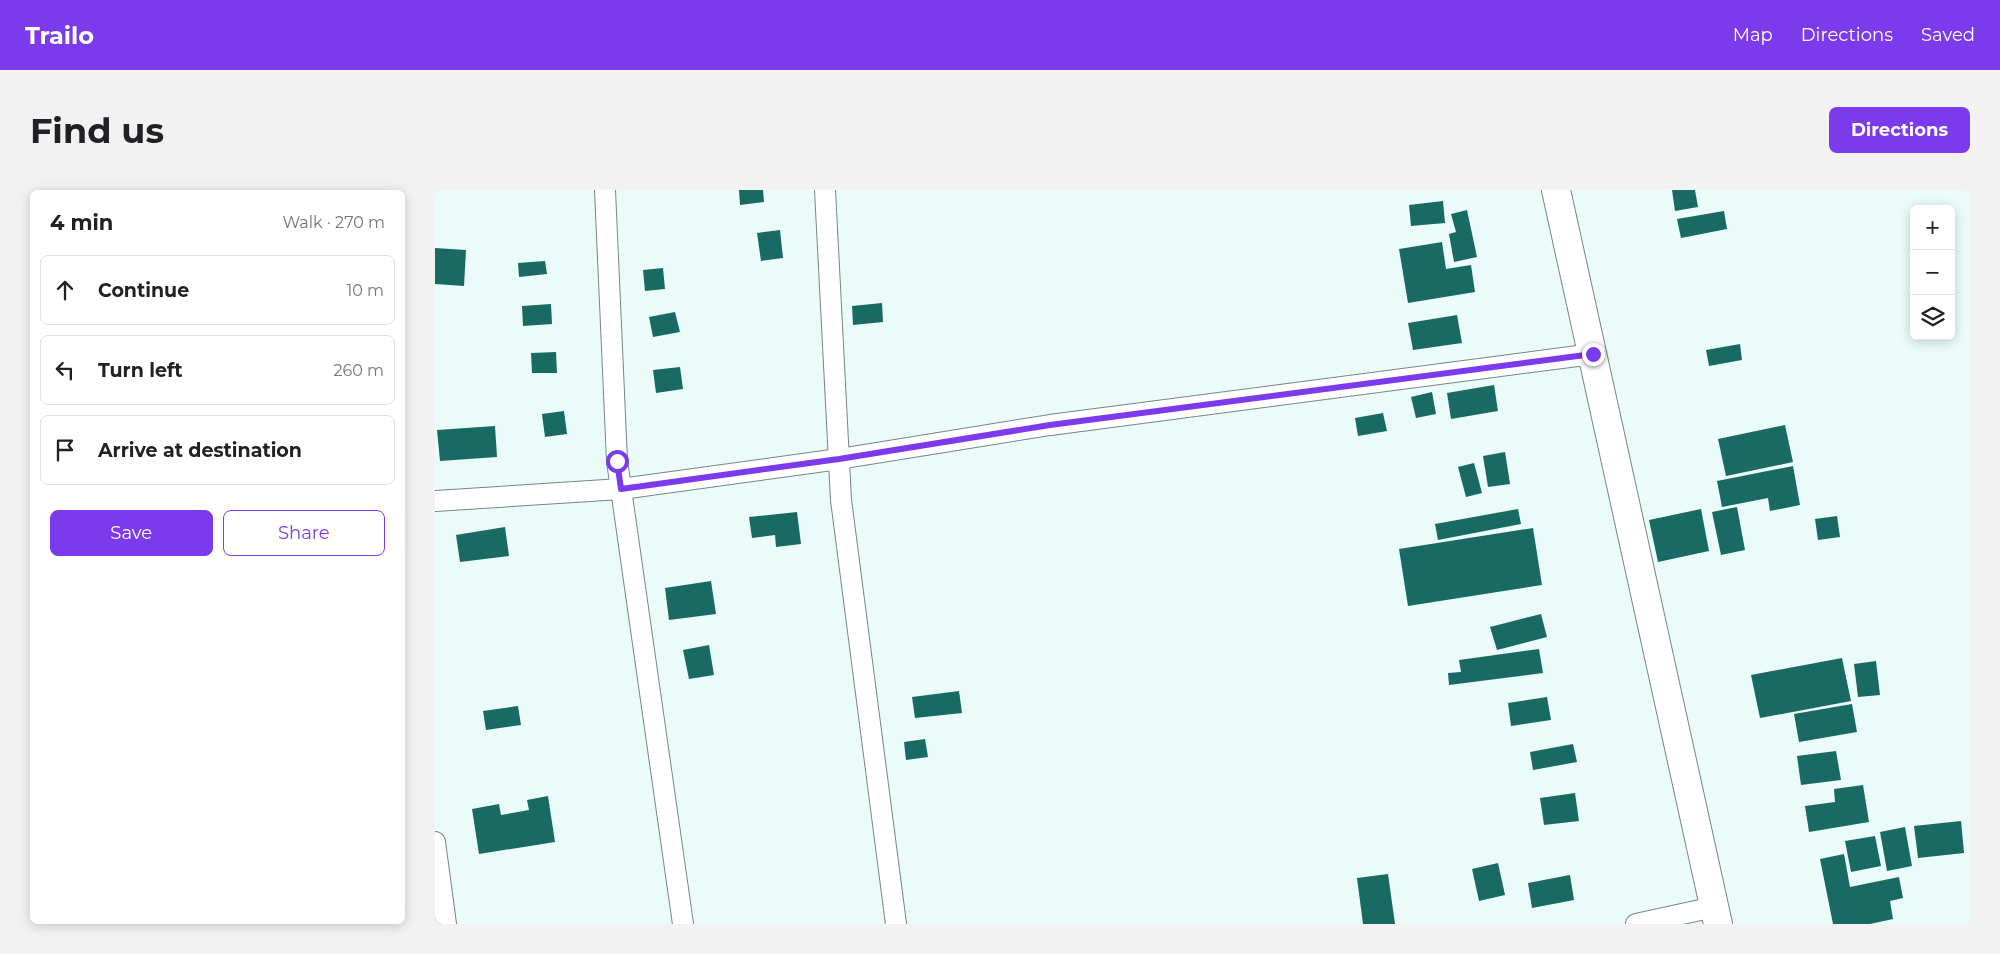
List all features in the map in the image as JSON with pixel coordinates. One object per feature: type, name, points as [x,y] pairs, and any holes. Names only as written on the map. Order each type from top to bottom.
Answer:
[{"type":"street","points":[[605,190],[617,461],[683,924]]},
{"type":"street","points":[[825,190],[841,500],[896,924]]},
{"type":"street","points":[[1557,190],[1716,916],[1636,924]]},
{"type":"street","points":[[435,502],[621,489],[839,459],[1060,423],[1593,354]]},
{"type":"street","points":[[435,842],[446,924]]},
{"type":"building","points":[[739,190],[763,190],[764,202],[740,205]]},
{"type":"building","points":[[1672,190],[1695,190],[1698,207],[1675,211]]},
{"type":"building","points":[[1443,201],[1445,223],[1411,226],[1409,205]]},
{"type":"building","points":[[1467,210],[1477,257],[1454,262],[1449,234],[1456,232],[1451,214]]},
{"type":"building","points":[[1724,211],[1727,229],[1681,238],[1677,219]]},
{"type":"building","points":[[780,230],[783,258],[761,261],[757,233]]},
{"type":"building","points":[[1442,242],[1446,269],[1471,265],[1475,292],[1408,303],[1399,249]]},
{"type":"building","points":[[435,248],[466,250],[464,286],[435,284]]},
{"type":"building","points":[[545,261],[547,274],[519,277],[518,263]]},
{"type":"building","points":[[663,268],[665,289],[645,291],[643,270]]},
{"type":"building","points":[[882,303],[883,322],[853,325],[852,306]]},
{"type":"building","points":[[551,304],[552,324],[523,326],[522,306]]},
{"type":"building","points":[[675,312],[680,332],[653,337],[649,317]]},
{"type":"building","points":[[1457,315],[1462,343],[1413,350],[1408,323]]},
{"type":"building","points":[[1740,344],[1742,360],[1709,366],[1706,350]]},
{"type":"building","points":[[556,352],[557,373],[532,373],[531,353]]},
{"type":"building","points":[[680,367],[683,389],[656,393],[653,370]]},
{"type":"building","points":[[1494,385],[1498,411],[1451,419],[1447,393]]},
{"type":"building","points":[[1432,392],[1436,414],[1416,418],[1411,397]]},
{"type":"building","points":[[564,411],[567,434],[545,437],[542,414]]},
{"type":"building","points":[[1383,413],[1387,431],[1358,436],[1355,418]]},
{"type":"building","points":[[1785,425],[1793,462],[1726,476],[1718,439]]},
{"type":"building","points":[[495,426],[497,457],[440,461],[437,430]]},
{"type":"building","points":[[1505,452],[1510,484],[1488,487],[1483,456]]},
{"type":"building","points":[[1474,463],[1482,493],[1466,497],[1458,467]]},
{"type":"building","points":[[1793,466],[1800,505],[1770,511],[1768,498],[1722,507],[1717,481]]},
{"type":"building","points":[[1737,507],[1745,550],[1721,555],[1712,512]]},
{"type":"building","points":[[1518,509],[1521,524],[1438,540],[1435,524]]},
{"type":"building","points":[[1701,509],[1709,551],[1658,562],[1649,520]]},
{"type":"building","points":[[797,512],[801,544],[776,547],[775,535],[752,538],[749,517]]},
{"type":"building","points":[[1837,516],[1840,537],[1818,540],[1815,519]]},
{"type":"building","points":[[505,527],[509,556],[460,562],[456,535]]},
{"type":"building","points":[[1533,528],[1542,585],[1408,606],[1399,549]]},
{"type":"building","points":[[711,581],[716,614],[669,620],[665,588]]},
{"type":"building","points":[[1541,614],[1547,637],[1497,650],[1490,627]]},
{"type":"building","points":[[709,645],[714,675],[689,679],[683,650]]},
{"type":"building","points":[[1539,649],[1543,673],[1449,685],[1448,673],[1461,672],[1459,660]]},
{"type":"building","points":[[1842,658],[1851,701],[1760,718],[1751,675]]},
{"type":"building","points":[[1876,661],[1880,695],[1858,697],[1854,664]]},
{"type":"building","points":[[959,691],[962,713],[915,718],[912,697]]},
{"type":"building","points":[[1547,697],[1551,720],[1511,726],[1508,703]]},
{"type":"building","points":[[1852,704],[1857,732],[1799,742],[1794,714]]},
{"type":"building","points":[[518,706],[521,725],[486,730],[483,711]]},
{"type":"building","points":[[925,739],[928,757],[906,760],[904,742]]},
{"type":"building","points":[[1573,744],[1577,762],[1533,770],[1530,752]]},
{"type":"building","points":[[1836,751],[1841,780],[1801,785],[1797,756]]},
{"type":"building","points":[[1863,785],[1869,822],[1809,832],[1805,806],[1835,802],[1834,789]]},
{"type":"building","points":[[1575,793],[1579,821],[1544,825],[1540,798]]},
{"type":"building","points":[[548,796],[555,842],[479,854],[472,809],[499,804],[501,815],[529,810],[527,800]]},
{"type":"building","points":[[1961,821],[1964,853],[1918,858],[1914,826]]},
{"type":"building","points":[[1905,827],[1912,866],[1887,871],[1880,832]]},
{"type":"building","points":[[1875,836],[1881,866],[1851,872],[1845,841]]},
{"type":"building","points":[[1844,854],[1850,887],[1899,877],[1903,898],[1890,901],[1893,919],[1870,924],[1833,924],[1820,859]]},
{"type":"building","points":[[1498,863],[1505,895],[1479,901],[1472,869]]},
{"type":"building","points":[[1388,874],[1395,924],[1363,924],[1357,878]]},
{"type":"building","points":[[1570,875],[1574,900],[1532,908],[1528,883]]},
{"type":"route","points":[[617,461],[621,489],[839,459],[1050,425],[1593,354]]}]
